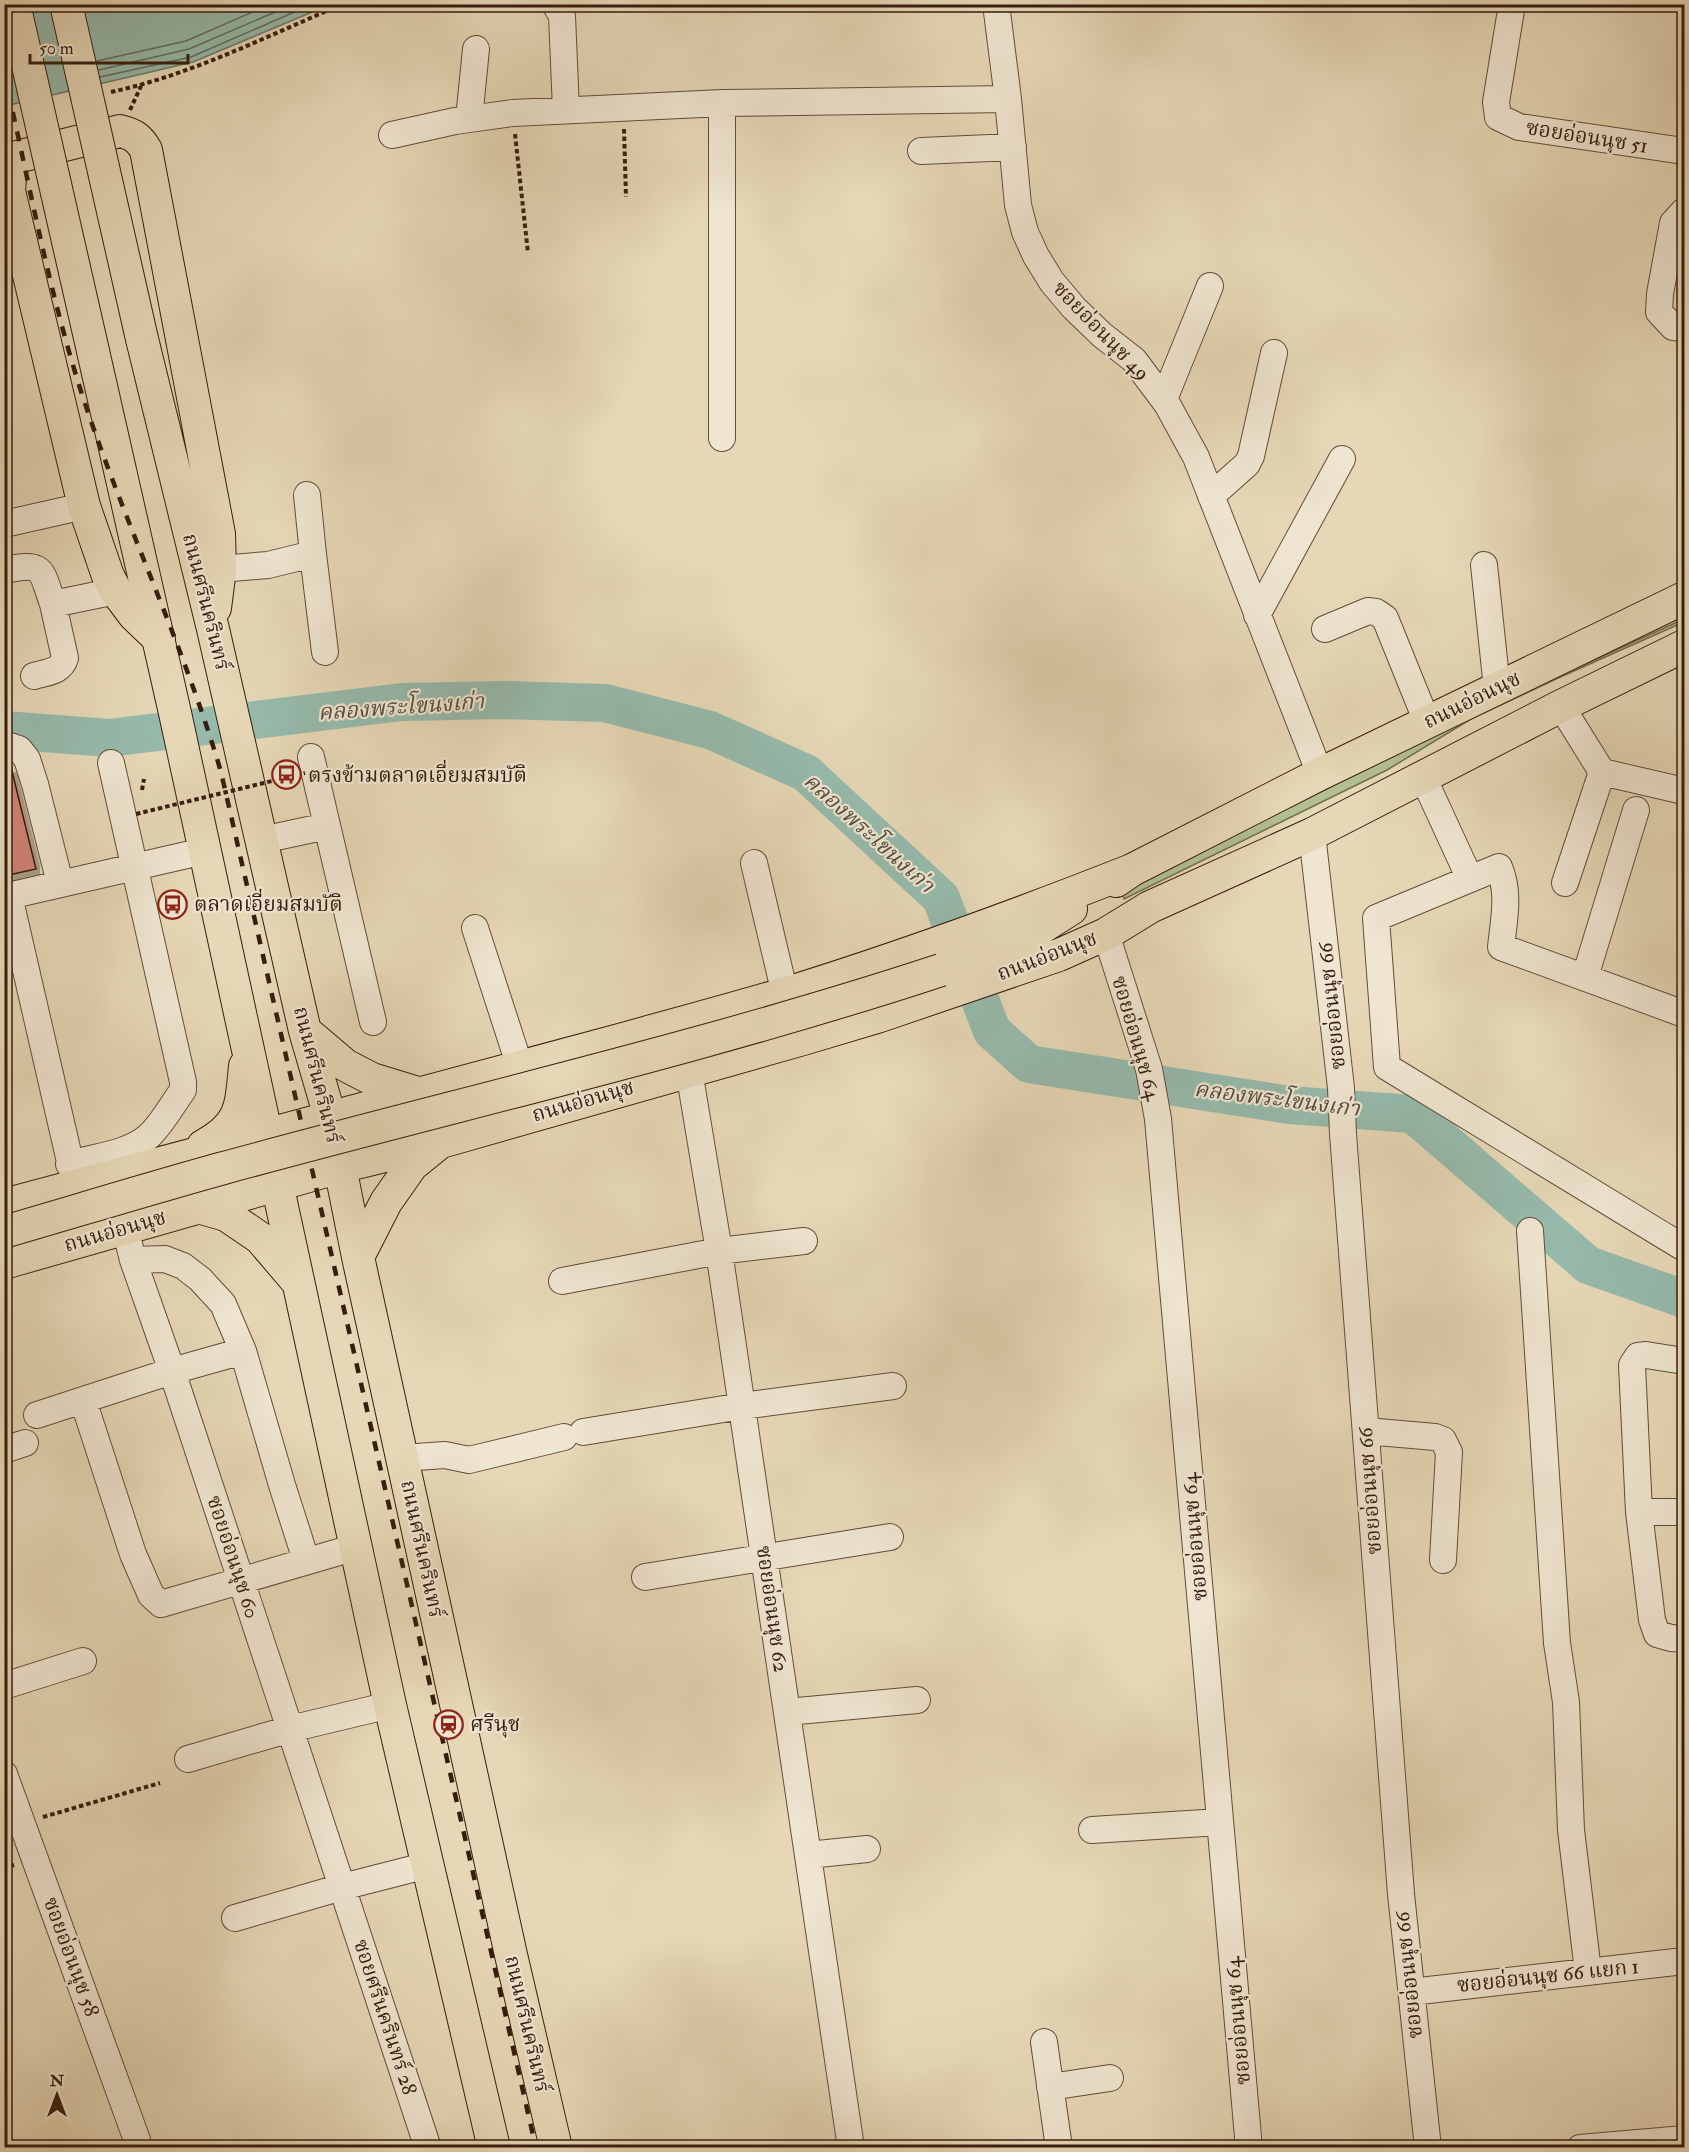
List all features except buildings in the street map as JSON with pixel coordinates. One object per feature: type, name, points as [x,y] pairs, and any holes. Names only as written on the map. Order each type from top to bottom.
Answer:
[{"type":"main road","points":[[14,4],[159,639],[390,1705],[494,2148]]},
{"type":"main road","name":"ถนนศรีนครินทร์","points":[[66,4],[142,339],[247,773],[305,1031],[330,1117],[402,1458],[511,1955],[556,2148]]},
{"type":"main road","points":[[159,639],[134,615],[116,591],[108,576],[84,506],[9,191],[11,165],[17,157],[120,130],[133,134],[141,140],[146,150],[219,534],[220,569],[213,630]]},
{"type":"main road","name":"ถนนอ่อนนุช","points":[[4,1205],[72,1174],[105,1176],[512,1070],[785,994],[1044,905],[1132,870],[1320,774],[1684,598]]},
{"type":"main road","name":"ถนนอ่อนนุช","points":[[4,1263],[340,1167],[441,1142],[877,1017],[1059,955],[1106,934],[1150,907],[1312,834],[1561,706],[1684,646]]},
{"type":"main road","name":"ถนนอ่อนนุช","points":[[1014,945],[1132,870]]},
{"type":"main road","name":"ถนนอ่อนนุช","points":[[4,1232],[220,1169],[729,1035],[882,990],[1014,945],[1150,907]]},
{"type":"main road","points":[[305,1031],[345,1065],[372,1079],[422,1094]]},
{"type":"main road","points":[[187,1155],[220,1137],[230,1128],[237,1115],[243,1089],[247,1042]]},
{"type":"main road","points":[[512,1070],[490,1089],[488,1104],[498,1115],[516,1120]]},
{"type":"main road","points":[[358,1257],[386,1202],[412,1165],[441,1142]]},
{"type":"main road","points":[[105,1176],[125,1190],[135,1203],[133,1217],[125,1228]]},
{"type":"main road","points":[[198,1207],[226,1215],[260,1238],[298,1282]]},
{"type":"street","points":[[555,4],[562,16],[566,110]]},
{"type":"street","name":"ซอยอ่อนนุช 49","points":[[996,4],[1018,205],[1025,232],[1052,282],[1074,308],[1102,335],[1134,360],[1164,399],[1196,457],[1320,774]]},
{"type":"street","name":"ซอยอ่อนนุช 51","points":[[1512,4],[1496,102],[1498,117],[1519,127],[1684,151]]},
{"type":"street","points":[[469,119],[476,49]]},
{"type":"street","points":[[392,135],[469,119],[513,113],[722,103],[1008,99]]},
{"type":"street","points":[[722,103],[722,438]]},
{"type":"street","points":[[921,151],[1013,147]]},
{"type":"street","points":[[1684,211],[1673,223],[1660,294],[1659,312],[1673,327],[1684,328]]},
{"type":"street","points":[[1164,399],[1210,286]]},
{"type":"street","points":[[1211,496],[1247,464],[1251,456],[1274,352]]},
{"type":"street","points":[[1257,615],[1342,459]]},
{"type":"street","points":[[308,495],[325,652]]},
{"type":"street","points":[[4,524],[84,506]]},
{"type":"street","points":[[220,569],[268,565],[313,554]]},
{"type":"street","points":[[1484,565],[1497,688]]},
{"type":"street","points":[[4,570],[24,566],[35,567],[41,571],[53,604],[65,658],[63,666],[34,676]]},
{"type":"street","points":[[53,604],[116,591]]},
{"type":"street","points":[[1325,629],[1368,611],[1376,612],[1385,618],[1427,722]]},
{"type":"street","points":[[1561,706],[1602,772],[1684,791]]},
{"type":"street","points":[[4,744],[19,749],[27,759],[60,883]]},
{"type":"street","points":[[111,763],[134,867],[183,1082],[183,1090],[151,1134],[143,1141],[72,1174],[7,896],[60,883],[134,867],[204,851]]},
{"type":"street","points":[[308,765],[327,826],[372,1022]]},
{"type":"street","points":[[1565,883],[1602,772]]},
{"type":"street","points":[[1423,777],[1470,879]]},
{"type":"street","points":[[1585,977],[1636,810]]},
{"type":"street","points":[[262,840],[327,826]]},
{"type":"street","name":"ซอยอ่อนนุช 66","points":[[1312,834],[1341,1089],[1401,1894],[1428,2148]]},
{"type":"street","points":[[754,863],[785,994]]},
{"type":"street","points":[[1684,1014],[1502,947],[1507,895],[1499,867],[1376,918],[1387,1067],[1684,1248]]},
{"type":"street","points":[[475,928],[512,1070]]},
{"type":"street","name":"ซอยอ่อนนุช 64","points":[[1106,934],[1149,1069],[1158,1119],[1249,2148]]},
{"type":"street","name":"ซอยอ่อนนุช 62","points":[[690,1071],[719,1251],[850,2148]]},
{"type":"street","name":"ซอยอ่อนนุช 60","points":[[125,1228],[133,1260],[172,1371],[342,1887]]},
{"type":"street","points":[[1530,1231],[1557,1643],[1566,1702],[1571,1830],[1588,1971]]},
{"type":"street","points":[[562,1281],[719,1251],[804,1241]]},
{"type":"street","points":[[133,1260],[165,1259],[183,1266],[200,1279],[223,1304],[243,1351],[306,1560]]},
{"type":"street","points":[[37,1415],[172,1371],[243,1351]]},
{"type":"street","points":[[1684,1361],[1646,1355],[1638,1356],[1632,1365],[1639,1512],[1652,1620],[1657,1634],[1671,1638],[1684,1638]]},
{"type":"street","points":[[402,1458],[445,1455],[469,1460],[574,1434],[741,1406],[893,1386]]},
{"type":"street","points":[[83,1400],[133,1554],[151,1595],[161,1604],[356,1547]]},
{"type":"street","points":[[1366,1431],[1435,1437],[1443,1440],[1449,1452],[1443,1560]]},
{"type":"street","points":[[1639,1512],[1684,1512]]},
{"type":"street","points":[[645,1576],[890,1537]]},
{"type":"street","points":[[4,1686],[83,1661]]},
{"type":"street","points":[[787,1712],[917,1700]]},
{"type":"street","points":[[188,1759],[290,1729],[390,1705]]},
{"type":"street","name":"ซอยอ่อนนุช 58","points":[[4,1774],[137,2140]]},
{"type":"street","points":[[1092,1830],[1220,1822]]},
{"type":"street","points":[[808,1855],[867,1849]]},
{"type":"street","points":[[235,1918],[428,1865]]},
{"type":"street","name":"ซอยศรีนครินทร์ 28","points":[[342,1887],[428,2148]]},
{"type":"street","name":"ซอยอ่อนนุช 66 แยก 1","points":[[1411,1992],[1684,1961]]},
{"type":"street","points":[[1044,2042],[1059,2148]]},
{"type":"street","points":[[1050,2087],[1110,2078]]},
{"type":"street","points":[[1580,2148],[1684,2139]]},
{"type":"path","points":[[107,93],[141,86],[210,61],[343,4]]},
{"type":"path","points":[[624,107],[626,197]]},
{"type":"path","points":[[513,113],[528,253]]},
{"type":"path","points":[[136,814],[308,765]]},
{"type":"path","points":[[22,1823],[160,1783]]},
{"type":"green space","points":[[1684,619],[1684,622],[1471,719],[1387,770],[1124,899],[1122,893],[1386,757]]},
{"type":"water","points":[[4,5],[329,5],[193,62],[5,106]]},
{"type":"waterway","name":"คลองพระโขนงเก่า","points":[[4,730],[109,738],[402,702],[504,700],[605,703],[710,730],[806,773],[941,898],[992,1031],[1029,1064],[1289,1105],[1413,1114],[1588,1265],[1684,1299]]},
{"type":"railway","points":[[4,73],[43,250],[78,381],[108,468],[176,640],[221,772],[536,2148]]},
{"type":"place","name":"ตรงข้ามตลาดเอี่ยมสมบัติ","points":[[287,775]]},
{"type":"place","name":"ตลาดเอี่ยมสมบัติ","points":[[173,904]]},
{"type":"place","name":"ศรีนุช","points":[[449,1724]]}]
